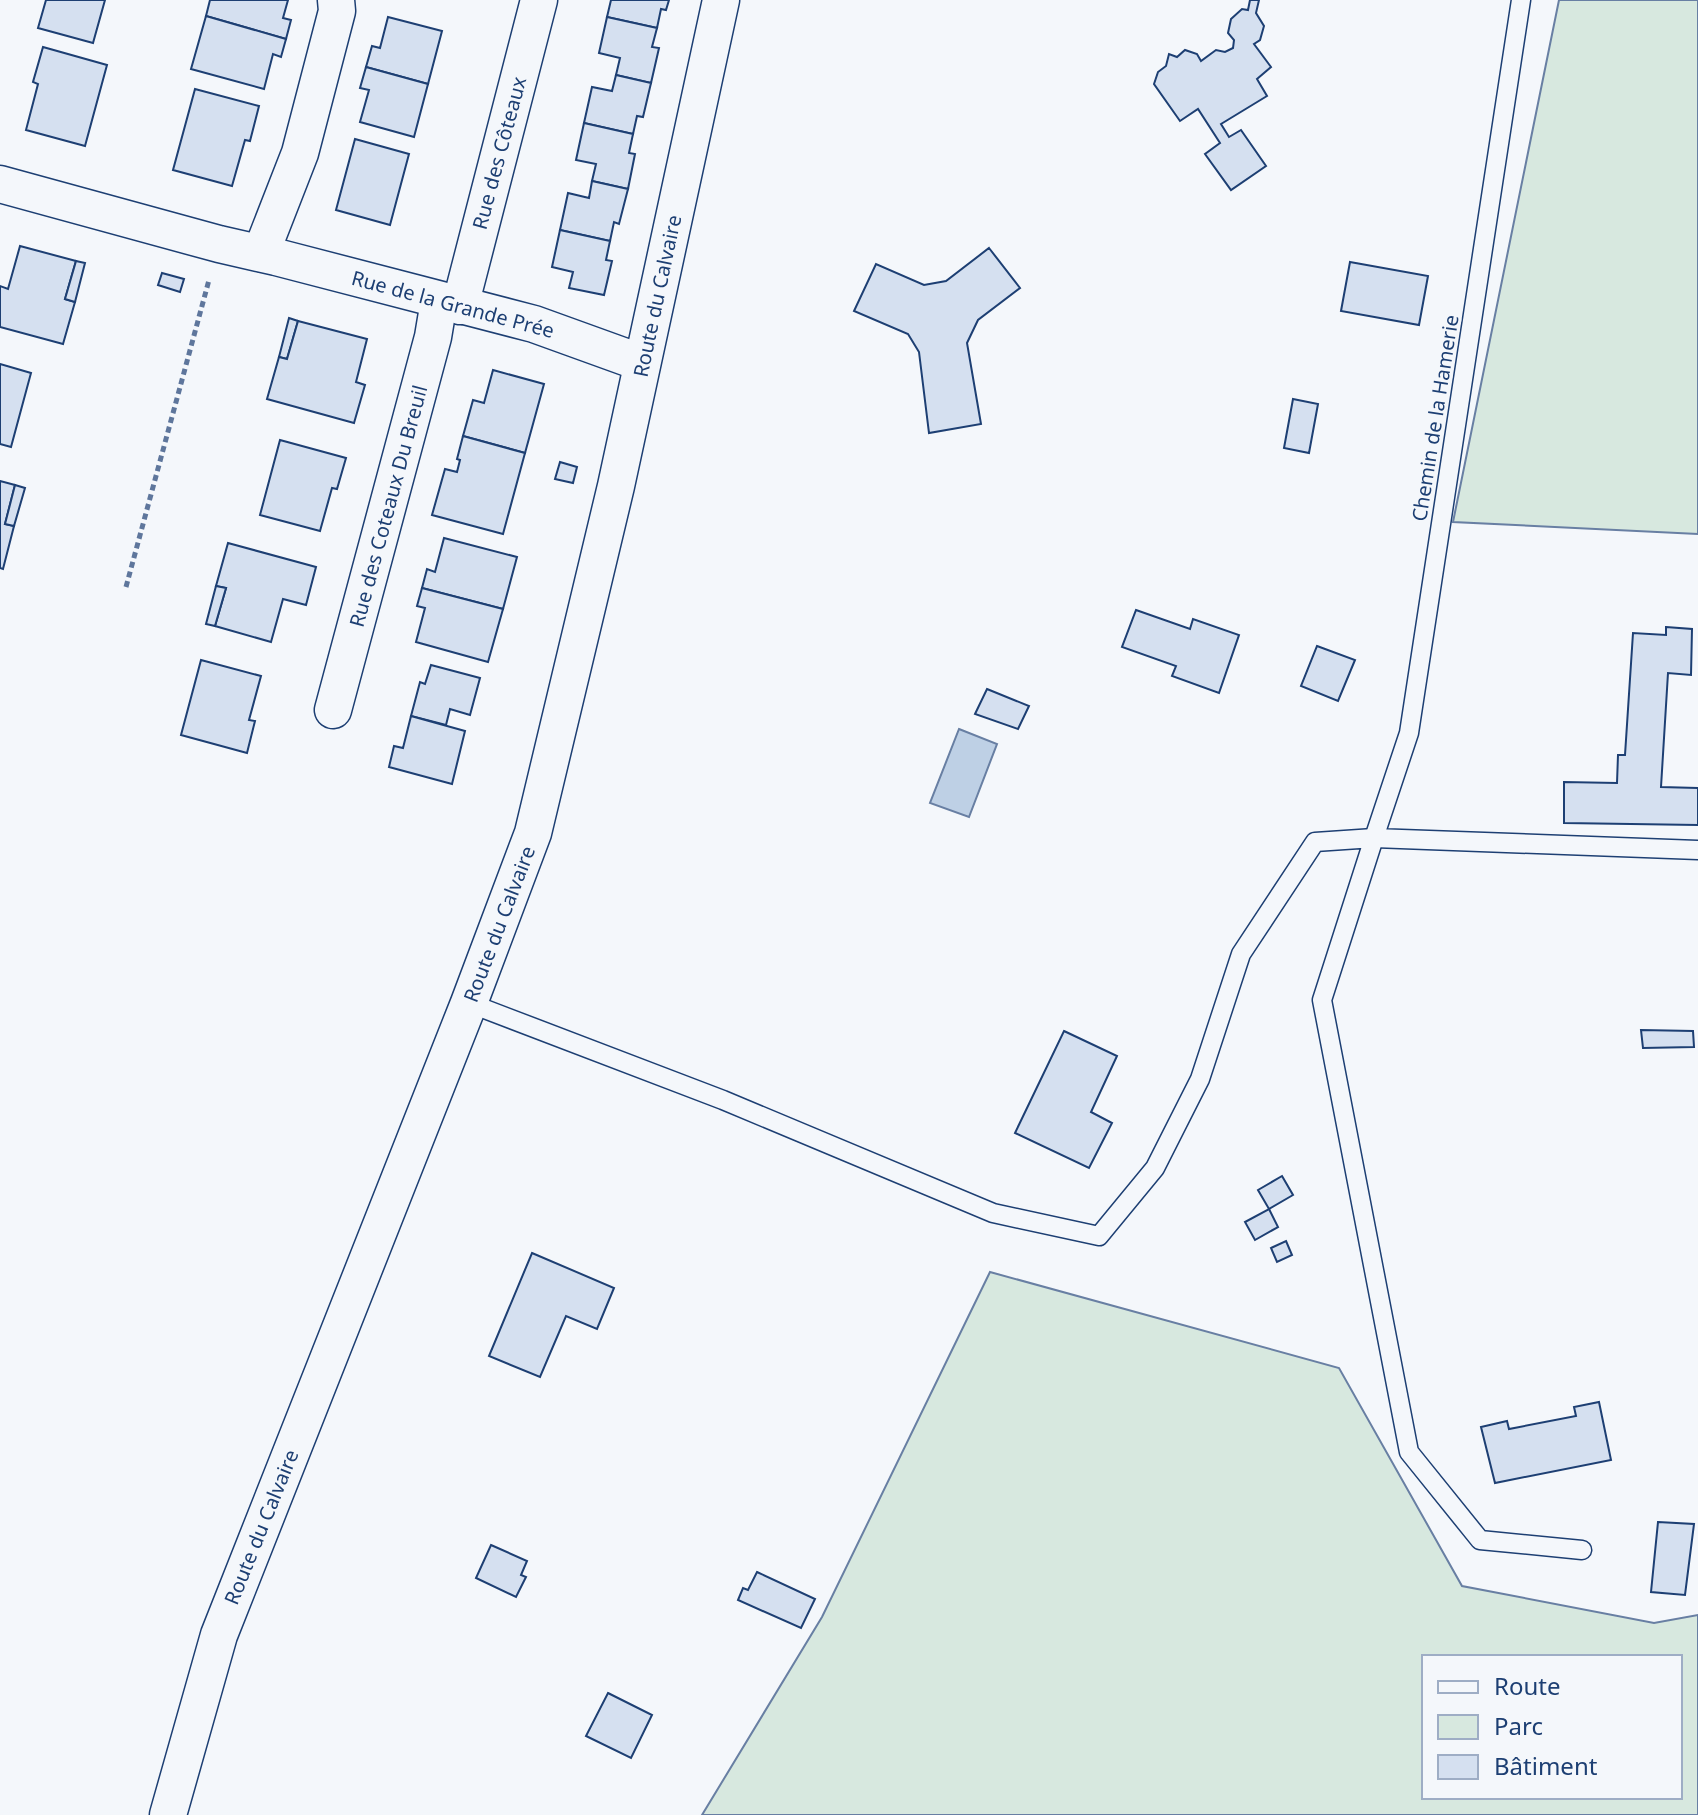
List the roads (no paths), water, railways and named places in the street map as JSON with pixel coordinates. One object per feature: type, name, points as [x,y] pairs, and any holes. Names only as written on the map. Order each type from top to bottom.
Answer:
[{"type":"street","points":[[261,253],[300,153],[337,11],[336,0]]},
{"type":"street","name":"Rue des Côteaux","points":[[449,303],[539,0]]},
{"type":"street","name":"Route du Calvaire","points":[[168,1815],[219,1635],[533,833],[616,486],[721,0]]},
{"type":"street","name":"Rue de la Grande Prée","points":[[0,184],[219,244],[534,324],[642,363]]},
{"type":"street","name":"Rue des Coteaux Du Breuil","points":[[333,710],[433,337],[449,303]]},
{"type":"lane","name":"Chemin de la Hamerie","points":[[1521,0],[1409,733],[1322,1000],[1409,1452],[1480,1540],[1582,1550]]},
{"type":"lane","points":[[469,1003],[723,1100],[993,1213],[1099,1236],[1155,1168],[1200,1079],[1241,954],[1315,842],[1374,838],[1698,850]]},
{"type":"water","points":[[959,729],[997,744],[969,817],[930,803]]}]
